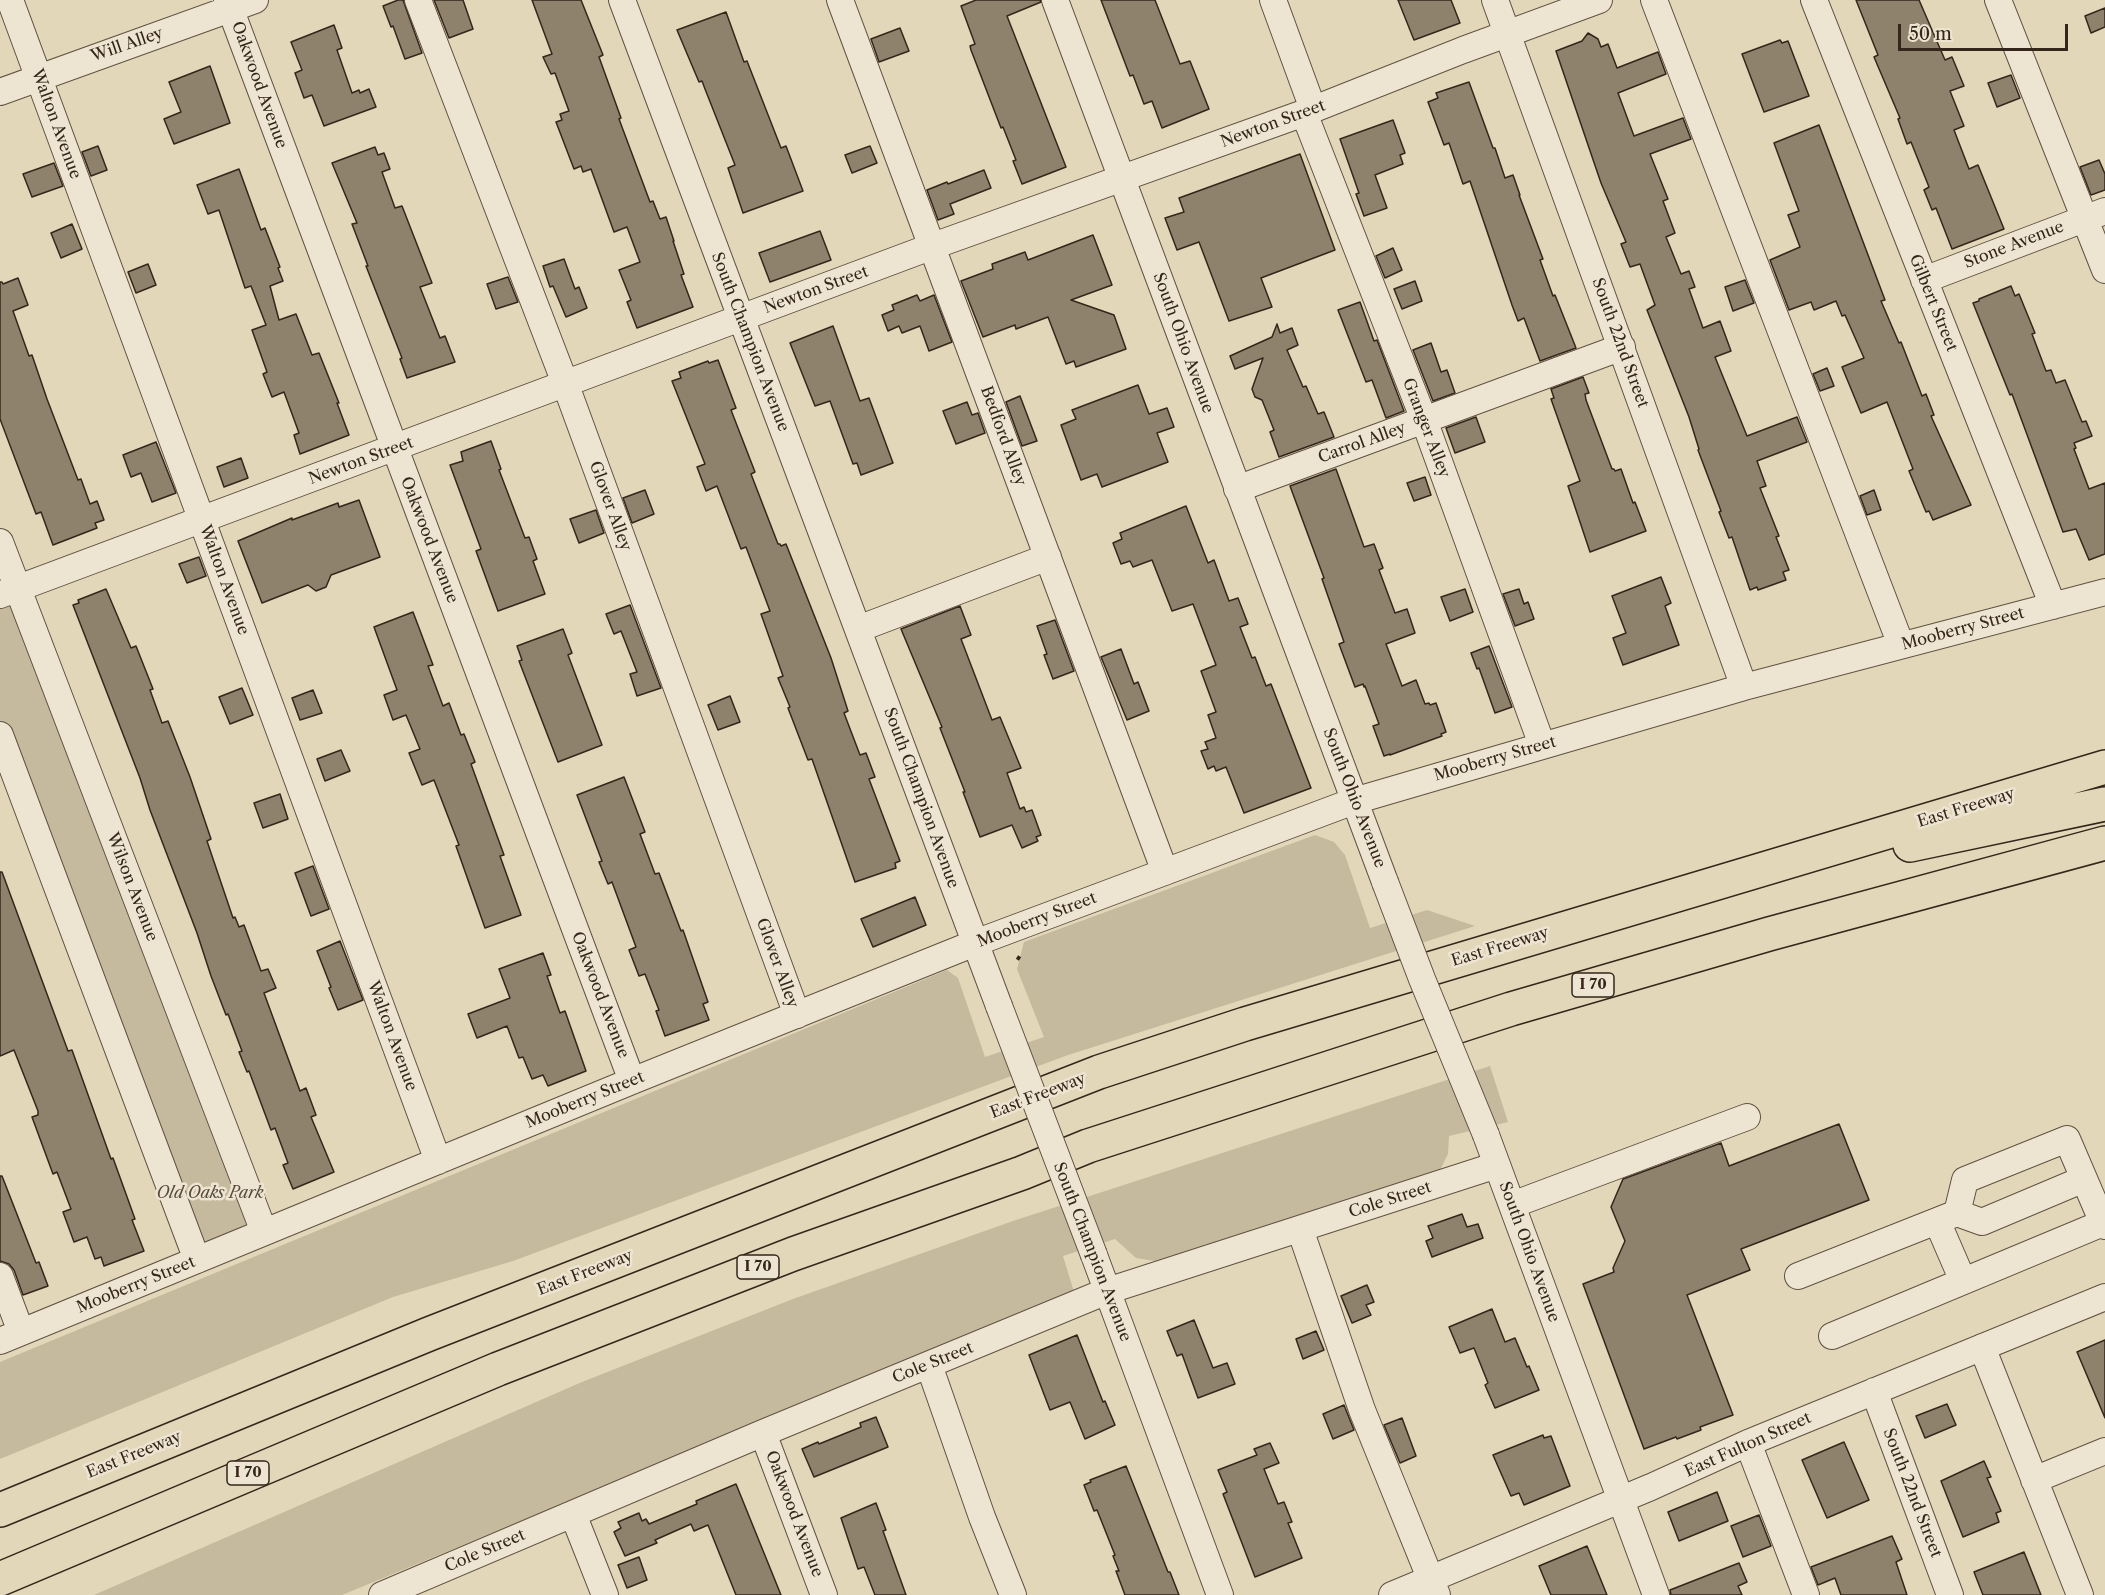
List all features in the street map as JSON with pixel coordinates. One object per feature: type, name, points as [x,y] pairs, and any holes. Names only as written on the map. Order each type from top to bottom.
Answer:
[{"type":"highway","name":"East Freeway","points":[[4,1507],[429,1334],[1099,1072],[1245,1024],[2105,767]]},
{"type":"highway","points":[[1686,892],[2105,804]]},
{"type":"highway","name":"I 70","points":[[0,1579],[498,1369],[793,1254],[1022,1173],[1088,1146],[1511,1009],[1780,931],[2105,843]]},
{"type":"street","name":"Walton Avenue","points":[[10,0],[438,1161]]},
{"type":"street","name":"Will Alley","points":[[0,92],[229,4],[255,0]]},
{"type":"street","name":"Glover Alley","points":[[418,0],[565,383],[796,1015]]},
{"type":"street","name":"South Champion Avenue","points":[[622,0],[1220,1595]]},
{"type":"street","name":"Bedford Alley","points":[[840,0],[1165,872]]},
{"type":"street","name":"South Ohio Avenue","points":[[1055,0],[1354,801],[1486,1135],[1656,1595]]},
{"type":"street","name":"Granger Alley","points":[[1273,0],[1309,111],[1542,745]]},
{"type":"street","name":"South 22nd Street","points":[[1495,0],[1744,687]]},
{"type":"street","name":"Newton Street","points":[[9,592],[395,449],[741,317],[1309,111],[1599,0]]},
{"type":"street","points":[[1654,0],[1901,645]]},
{"type":"street","name":"Gilbert Street","points":[[1814,0],[2053,606]]},
{"type":"street","points":[[1998,0],[2095,215],[2105,270]]},
{"type":"street","name":"Oakwood Avenue","points":[[229,4],[632,1081]]},
{"type":"street","name":"Stone Avenue","points":[[1924,280],[2095,215]]},
{"type":"street","name":"Carrol Alley","points":[[1237,489],[1622,347]]},
{"type":"street","name":"Wilson Avenue","points":[[0,542],[9,592],[264,1232]]},
{"type":"street","points":[[858,629],[1048,557]]},
{"type":"street","name":"Mooberry Street","points":[[11,1337],[632,1081],[975,943],[1354,801],[1744,687],[2105,592]]},
{"type":"street","points":[[0,735],[197,1260]]},
{"type":"street","points":[[1512,1206],[1747,1117]]},
{"type":"street","points":[[1832,1336],[2104,1225],[2067,1139],[1965,1180],[1947,1217],[1963,1281]]},
{"type":"street","name":"Cole Street","points":[[390,1593],[763,1433],[1107,1292],[1497,1165]]},
{"type":"street","points":[[1798,1276],[1947,1217],[1982,1222],[2085,1179]]},
{"type":"street","points":[[1300,1229],[1362,1410],[1434,1587]]},
{"type":"street","points":[[0,1276],[11,1337]]},
{"type":"street","name":"East Fulton Street","points":[[1392,1595],[1434,1587],[1748,1443],[2105,1298]]},
{"type":"street","points":[[1982,1347],[2080,1595]]},
{"type":"street","points":[[928,1365],[1012,1595]]},
{"type":"street","name":"South 22nd Street","points":[[1874,1391],[1950,1595]]},
{"type":"street","name":"Oakwood Avenue","points":[[763,1433],[824,1595]]},
{"type":"street","points":[[1748,1443],[1806,1595]]},
{"type":"street","points":[[2034,1480],[2105,1451]]},
{"type":"street","points":[[573,1514],[604,1595]]},
{"type":"green space","name":"Old Oaks Park","points":[[0,550],[257,1227],[198,1251],[0,720]]},
{"type":"green space","points":[[1315,835],[1334,842],[1345,855],[1370,928],[1427,910],[1475,926],[1068,1055],[513,1261],[393,1297],[0,1459],[0,1362],[947,970],[958,978],[985,1057],[1044,1037],[1017,969],[1024,942]]},
{"type":"green space","points":[[1490,1066],[1508,1122],[1449,1136],[1448,1154],[1439,1172],[1161,1262],[1136,1258],[1115,1239],[1063,1256],[1074,1292],[342,1595],[94,1595],[582,1382],[793,1299],[1013,1221]]},
{"type":"building","points":[[403,0],[422,53],[405,59],[383,6]]},
{"type":"building","points":[[434,0],[463,0],[473,29],[449,38]]},
{"type":"building","points":[[532,0],[581,0],[603,55],[599,57],[650,202],[653,201],[660,219],[666,217],[684,274],[681,275],[693,307],[637,328],[627,302],[631,300],[619,270],[640,262],[627,227],[614,232],[591,169],[583,172],[581,166],[574,169],[556,122],[562,120],[560,114],[569,111],[555,73],[551,74],[543,57],[552,54]]},
{"type":"building","points":[[976,0],[1040,0],[1041,2],[1007,16],[1066,167],[1022,184],[1013,161],[1016,160],[1003,127],[1001,128],[970,46],[975,44],[961,6]]},
{"type":"building","points":[[1101,0],[1155,0],[1180,64],[1190,61],[1209,109],[1162,128],[1152,101],[1144,104],[1133,75],[1130,76]]},
{"type":"building","points":[[1398,0],[1451,0],[1460,23],[1414,40]]},
{"type":"building","points":[[1856,0],[1919,0],[1945,60],[1952,57],[1964,86],[1950,91],[1964,126],[1954,130],[1969,169],[1978,165],[2004,229],[1952,249],[1936,208],[1932,210],[1924,190],[1929,187],[1911,142],[1907,144],[1898,119],[1900,118],[1874,57],[1878,55]]},
{"type":"building","points":[[2105,8],[2105,27],[2091,33],[2085,16]]},
{"type":"building","points":[[726,12],[744,62],[747,61],[781,148],[786,146],[803,191],[743,213],[728,168],[735,165],[702,81],[699,82],[677,30]]},
{"type":"building","points":[[334,25],[342,48],[337,50],[352,93],[359,90],[360,93],[369,89],[376,107],[324,126],[312,95],[304,98],[295,73],[302,70],[291,42]]},
{"type":"building","points":[[900,28],[909,51],[879,62],[871,39]]},
{"type":"building","points":[[1588,33],[1598,39],[1601,47],[1608,44],[1617,68],[1658,52],[1666,74],[1618,93],[1634,136],[1683,118],[1691,139],[1650,154],[1668,199],[1663,201],[1675,233],[1666,237],[1681,274],[1689,271],[1695,287],[1689,289],[1703,328],[1720,321],[1731,351],[1715,357],[1747,436],[1797,417],[1807,442],[1757,461],[1766,486],[1760,488],[1779,536],[1776,537],[1789,570],[1783,572],[1786,580],[1758,590],[1757,587],[1750,590],[1732,537],[1729,538],[1719,512],[1721,511],[1698,450],[1689,417],[1647,310],[1655,305],[1640,264],[1630,267],[1621,244],[1626,242],[1601,183],[1556,51],[1582,41]]},
{"type":"building","points":[[1780,40],[1782,43],[1788,41],[1809,96],[1764,112],[1742,54]]},
{"type":"building","points":[[210,66],[230,123],[174,144],[164,119],[181,112],[169,82]]},
{"type":"building","points":[[2011,75],[2020,98],[1997,107],[1988,83]]},
{"type":"building","points":[[1469,82],[1505,178],[1513,175],[1543,259],[1540,260],[1553,296],[1555,295],[1576,348],[1540,361],[1524,318],[1518,321],[1470,181],[1463,184],[1449,143],[1444,145],[1428,102],[1438,98],[1436,93]]},
{"type":"building","points":[[1393,120],[1405,153],[1400,155],[1403,164],[1375,175],[1387,208],[1364,216],[1356,194],[1359,193],[1340,139]]},
{"type":"building","points":[[1819,125],[1885,300],[1881,301],[1899,343],[1901,342],[1922,396],[1926,394],[1934,415],[1931,416],[1971,505],[1933,520],[1929,511],[1926,512],[1909,471],[1913,469],[1887,402],[1861,413],[1842,367],[1864,358],[1845,315],[1842,316],[1836,301],[1814,310],[1811,302],[1789,310],[1770,260],[1800,247],[1788,215],[1799,211],[1774,143]]},
{"type":"building","points":[[98,146],[107,170],[91,176],[82,152]]},
{"type":"building","points":[[870,146],[877,163],[852,173],[845,155]]},
{"type":"building","points":[[375,147],[378,155],[384,153],[390,169],[382,172],[395,208],[402,206],[432,283],[420,287],[440,338],[445,336],[455,362],[407,378],[400,359],[402,358],[352,224],[357,223],[332,163]]},
{"type":"building","points":[[1300,154],[1335,250],[1261,278],[1272,307],[1229,321],[1199,242],[1177,250],[1165,218],[1184,212],[1179,198]]},
{"type":"building","points":[[2099,160],[2105,174],[2105,190],[2091,195],[2080,167]]},
{"type":"building","points":[[54,163],[63,186],[32,197],[23,174]]},
{"type":"building","points":[[239,169],[261,230],[265,228],[280,267],[278,268],[283,281],[270,286],[279,320],[296,314],[312,355],[319,353],[349,435],[300,454],[294,435],[299,433],[284,392],[272,397],[263,374],[267,372],[252,330],[266,325],[251,286],[245,288],[219,210],[208,214],[197,185]]},
{"type":"building","points":[[984,170],[991,188],[950,204],[954,214],[938,220],[927,190]]},
{"type":"building","points":[[72,224],[82,249],[61,258],[51,233]]},
{"type":"building","points":[[820,231],[831,260],[770,282],[759,253]]},
{"type":"building","points":[[1093,235],[1112,285],[1071,300],[1114,315],[1126,349],[1076,367],[1074,361],[1066,364],[1048,317],[1016,329],[1015,325],[983,337],[961,281],[993,269],[992,264],[1025,252],[1028,260]]},
{"type":"building","points":[[1393,248],[1402,270],[1385,278],[1376,256]]},
{"type":"building","points":[[564,259],[575,289],[579,287],[587,308],[566,317],[553,286],[550,287],[543,266]]},
{"type":"building","points":[[148,264],[156,285],[136,293],[128,272]]},
{"type":"building","points":[[508,277],[518,302],[496,309],[487,284]]},
{"type":"building","points":[[18,278],[28,305],[13,311],[29,356],[32,355],[78,480],[81,479],[90,504],[97,501],[104,520],[95,523],[97,528],[53,545],[41,512],[36,514],[0,419],[0,282],[3,284]]},
{"type":"building","points":[[1745,280],[1754,303],[1733,311],[1725,287]]},
{"type":"building","points":[[1415,281],[1422,301],[1402,309],[1394,289]]},
{"type":"building","points":[[2011,286],[2015,296],[2019,294],[2035,333],[2032,334],[2046,371],[2051,370],[2056,383],[2065,380],[2082,422],[2086,421],[2092,436],[2074,443],[2076,448],[2074,449],[2089,489],[2105,483],[2105,554],[2089,560],[2076,529],[2063,532],[2012,394],[2010,395],[1973,303]]},
{"type":"building","points":[[917,295],[920,301],[934,295],[952,342],[929,351],[920,326],[902,333],[899,326],[888,331],[882,315],[894,310],[892,305]]},
{"type":"building","points":[[1360,302],[1404,411],[1386,418],[1372,380],[1366,382],[1338,310]]},
{"type":"building","points":[[1277,324],[1280,333],[1292,328],[1298,345],[1287,350],[1303,387],[1306,386],[1318,414],[1324,412],[1334,437],[1279,457],[1270,432],[1274,430],[1262,400],[1255,397],[1252,389],[1263,358],[1235,369],[1230,356],[1272,337]]},
{"type":"building","points":[[833,326],[860,401],[869,398],[893,463],[861,475],[857,463],[853,464],[830,401],[815,406],[790,343]]},
{"type":"building","points":[[1431,343],[1441,372],[1447,370],[1455,393],[1433,401],[1413,350]]},
{"type":"building","points":[[718,360],[736,408],[731,410],[755,472],[751,474],[778,544],[781,546],[786,544],[831,658],[848,711],[844,713],[860,755],[866,753],[875,777],[869,779],[900,861],[895,863],[896,868],[855,882],[812,759],[808,760],[778,678],[783,676],[761,614],[770,611],[746,547],[741,549],[717,486],[706,491],[697,467],[705,464],[672,381],[681,378],[679,372],[708,361],[709,363]]},
{"type":"building","points":[[1827,368],[1834,386],[1820,391],[1813,374]]},
{"type":"building","points":[[1583,377],[1589,393],[1585,394],[1586,400],[1612,469],[1615,471],[1621,469],[1646,531],[1590,552],[1568,486],[1580,481],[1551,399],[1554,398],[1551,389]]},
{"type":"building","points":[[1138,385],[1149,414],[1167,408],[1174,427],[1157,433],[1168,462],[1102,487],[1097,474],[1081,480],[1061,425],[1076,419],[1072,410]]},
{"type":"building","points":[[1020,396],[1037,441],[1022,446],[1006,402]]},
{"type":"building","points":[[967,402],[972,415],[978,413],[985,433],[956,444],[943,411]]},
{"type":"building","points":[[1476,417],[1485,442],[1455,453],[1446,428]]},
{"type":"building","points":[[491,441],[501,469],[499,470],[525,538],[529,537],[537,559],[533,561],[545,594],[498,611],[476,551],[481,549],[450,465],[463,461],[461,452]]},
{"type":"building","points":[[156,442],[176,493],[152,502],[141,473],[131,477],[123,455]]},
{"type":"building","points":[[241,458],[248,478],[224,487],[217,467]]},
{"type":"building","points":[[1336,469],[1364,547],[1374,544],[1383,568],[1379,570],[1395,613],[1407,609],[1415,633],[1386,644],[1402,686],[1416,680],[1425,704],[1436,703],[1446,732],[1441,734],[1442,736],[1390,755],[1384,756],[1373,726],[1379,724],[1365,686],[1363,684],[1355,687],[1339,644],[1344,642],[1322,579],[1324,578],[1290,486]]},
{"type":"building","points":[[1425,477],[1431,495],[1414,501],[1407,483]]},
{"type":"building","points":[[645,490],[654,514],[632,523],[623,498]]},
{"type":"building","points":[[1874,490],[1881,510],[1867,515],[1860,496]]},
{"type":"building","points":[[359,500],[380,557],[331,575],[326,587],[316,591],[308,585],[262,603],[238,541],[292,518],[292,520],[338,503],[339,507]]},
{"type":"building","points":[[1186,506],[1208,563],[1214,560],[1229,601],[1238,598],[1248,624],[1240,627],[1266,686],[1271,684],[1311,788],[1244,813],[1226,767],[1216,771],[1214,766],[1208,769],[1201,751],[1208,749],[1205,742],[1216,738],[1208,715],[1216,712],[1201,671],[1216,665],[1193,604],[1172,611],[1152,560],[1133,567],[1130,561],[1121,564],[1113,543],[1122,539],[1120,533]]},
{"type":"building","points":[[596,510],[604,533],[579,543],[570,519]]},
{"type":"building","points":[[199,557],[206,576],[187,583],[179,564]]},
{"type":"building","points":[[1661,577],[1671,603],[1665,606],[1679,645],[1623,665],[1613,638],[1626,633],[1612,596]]},
{"type":"building","points":[[106,589],[131,648],[136,646],[153,689],[150,690],[162,723],[168,721],[190,777],[211,839],[207,841],[233,918],[235,917],[239,927],[244,925],[261,971],[268,969],[276,988],[264,993],[300,1091],[306,1088],[316,1115],[311,1117],[334,1172],[293,1189],[283,1165],[288,1163],[275,1128],[271,1130],[249,1071],[247,1072],[239,1052],[242,1051],[211,976],[140,778],[73,605],[79,603],[78,600]]},
{"type":"building","points":[[1465,589],[1473,612],[1450,621],[1441,597]]},
{"type":"building","points":[[1519,589],[1524,604],[1528,602],[1534,619],[1515,626],[1503,594]]},
{"type":"building","points":[[630,605],[661,688],[637,696],[630,674],[637,672],[621,631],[614,634],[606,614]]},
{"type":"building","points":[[960,606],[971,635],[961,639],[992,720],[1000,717],[1021,768],[1007,773],[1020,809],[1024,807],[1026,812],[1032,810],[1041,835],[1036,837],[1038,841],[1022,848],[1012,825],[980,837],[940,728],[942,727],[901,629]]},
{"type":"building","points":[[413,612],[433,665],[428,666],[443,706],[449,703],[461,735],[464,734],[475,762],[471,764],[504,855],[500,856],[521,915],[485,928],[456,846],[459,845],[434,780],[422,785],[409,753],[420,749],[406,715],[393,720],[384,695],[397,690],[374,627]]},
{"type":"building","points":[[1055,620],[1074,671],[1053,679],[1037,626]]},
{"type":"building","points":[[563,629],[572,653],[568,655],[602,745],[558,762],[519,661],[522,660],[517,646]]},
{"type":"building","points":[[1489,646],[1512,707],[1495,713],[1479,668],[1477,669],[1471,653]]},
{"type":"building","points":[[1121,649],[1134,684],[1138,682],[1149,711],[1127,720],[1101,657]]},
{"type":"building","points":[[242,688],[253,715],[230,724],[219,697]]},
{"type":"building","points":[[313,690],[322,713],[300,720],[292,698]]},
{"type":"building","points":[[730,696],[740,722],[718,730],[708,705]]},
{"type":"building","points":[[341,750],[350,771],[325,781],[317,759]]},
{"type":"building","points":[[624,777],[645,832],[640,834],[655,874],[659,873],[681,931],[683,930],[708,1002],[703,1004],[709,1020],[665,1036],[656,1011],[659,1010],[645,974],[639,976],[629,950],[636,947],[612,882],[608,884],[599,862],[602,861],[577,795]]},
{"type":"building","points":[[280,794],[288,819],[263,828],[254,803]]},
{"type":"building","points":[[313,866],[329,909],[311,916],[295,873]]},
{"type":"building","points":[[0,872],[2,872],[68,1051],[72,1050],[135,1219],[132,1220],[144,1251],[104,1266],[101,1257],[95,1259],[87,1237],[74,1242],[63,1212],[71,1209],[57,1172],[53,1174],[32,1117],[38,1115],[38,1111],[14,1050],[0,1056]]},
{"type":"building","points":[[915,897],[926,925],[873,947],[861,919]]},
{"type":"building","points":[[340,941],[363,1000],[338,1010],[317,951]]},
{"type":"building","points":[[543,953],[551,975],[547,976],[560,1013],[565,1011],[586,1071],[548,1086],[543,1075],[532,1079],[523,1057],[519,1058],[507,1026],[477,1038],[468,1014],[510,998],[499,969]]},
{"type":"building","points":[[1839,1124],[1869,1200],[1741,1249],[1750,1270],[1687,1295],[1733,1415],[1700,1427],[1701,1430],[1644,1449],[1583,1284],[1614,1272],[1613,1268],[1625,1241],[1611,1207],[1623,1179],[1721,1143],[1729,1166]]},
{"type":"building","points":[[0,1176],[2,1176],[36,1263],[39,1262],[48,1286],[23,1295],[14,1270],[9,1264],[0,1261]]},
{"type":"building","points":[[1462,1214],[1467,1227],[1478,1224],[1483,1238],[1432,1257],[1426,1241],[1433,1238],[1428,1226]]},
{"type":"building","points":[[1367,1285],[1374,1302],[1366,1305],[1371,1315],[1352,1323],[1341,1296]]},
{"type":"building","points":[[1492,1309],[1505,1342],[1515,1338],[1539,1390],[1495,1408],[1485,1385],[1488,1383],[1474,1348],[1460,1353],[1449,1327]]},
{"type":"building","points":[[1194,1320],[1213,1368],[1227,1363],[1235,1384],[1198,1398],[1182,1354],[1177,1356],[1167,1331]]},
{"type":"building","points":[[1316,1331],[1324,1350],[1303,1359],[1296,1339]]},
{"type":"building","points":[[1077,1335],[1103,1402],[1105,1401],[1115,1425],[1085,1439],[1070,1402],[1050,1410],[1029,1355]]},
{"type":"building","points":[[2105,1340],[2105,1418],[2077,1352]]},
{"type":"building","points":[[1947,1404],[1956,1425],[1925,1438],[1916,1416]]},
{"type":"building","points":[[1344,1405],[1354,1430],[1333,1439],[1323,1414]]},
{"type":"building","points":[[876,1417],[888,1447],[814,1477],[802,1449],[861,1427],[860,1423]]},
{"type":"building","points":[[1402,1418],[1416,1456],[1400,1463],[1384,1425]]},
{"type":"building","points":[[1543,1435],[1544,1438],[1551,1436],[1570,1486],[1524,1505],[1519,1493],[1511,1496],[1493,1455]]},
{"type":"building","points":[[1844,1442],[1869,1500],[1827,1518],[1802,1460]]},
{"type":"building","points":[[1270,1443],[1279,1463],[1264,1469],[1278,1504],[1284,1502],[1292,1522],[1288,1523],[1302,1558],[1255,1577],[1223,1494],[1227,1492],[1218,1470],[1257,1455],[1254,1449]]},
{"type":"building","points":[[1984,1461],[1991,1477],[1987,1478],[2001,1511],[1996,1513],[1999,1522],[1963,1537],[1941,1481]]},
{"type":"building","points":[[1126,1466],[1179,1595],[1125,1595],[1116,1571],[1119,1571],[1113,1556],[1115,1555],[1084,1485],[1091,1482],[1090,1480]]},
{"type":"building","points":[[736,1484],[781,1595],[736,1595],[708,1525],[694,1531],[691,1524],[655,1540],[657,1543],[625,1556],[614,1532],[621,1528],[618,1522],[639,1513],[642,1521],[646,1519],[649,1524],[697,1504],[696,1501]]},
{"type":"building","points":[[1717,1492],[1728,1521],[1679,1541],[1668,1512]]},
{"type":"building","points":[[876,1503],[886,1530],[883,1531],[906,1595],[875,1595],[864,1567],[858,1569],[841,1518]]},
{"type":"building","points":[[1759,1515],[1771,1546],[1743,1557],[1731,1526]]},
{"type":"building","points":[[1892,1536],[1902,1559],[1896,1562],[1907,1595],[1841,1595],[1835,1578],[1818,1585],[1811,1567]]},
{"type":"building","points":[[1587,1546],[1607,1595],[1551,1595],[1539,1566]]},
{"type":"building","points":[[2024,1552],[2041,1595],[1983,1595],[1974,1572]]},
{"type":"building","points":[[639,1557],[647,1580],[627,1588],[618,1565]]},
{"type":"building","points":[[1739,1563],[1747,1582],[1738,1586],[1742,1595],[1671,1595],[1670,1590]]}]
